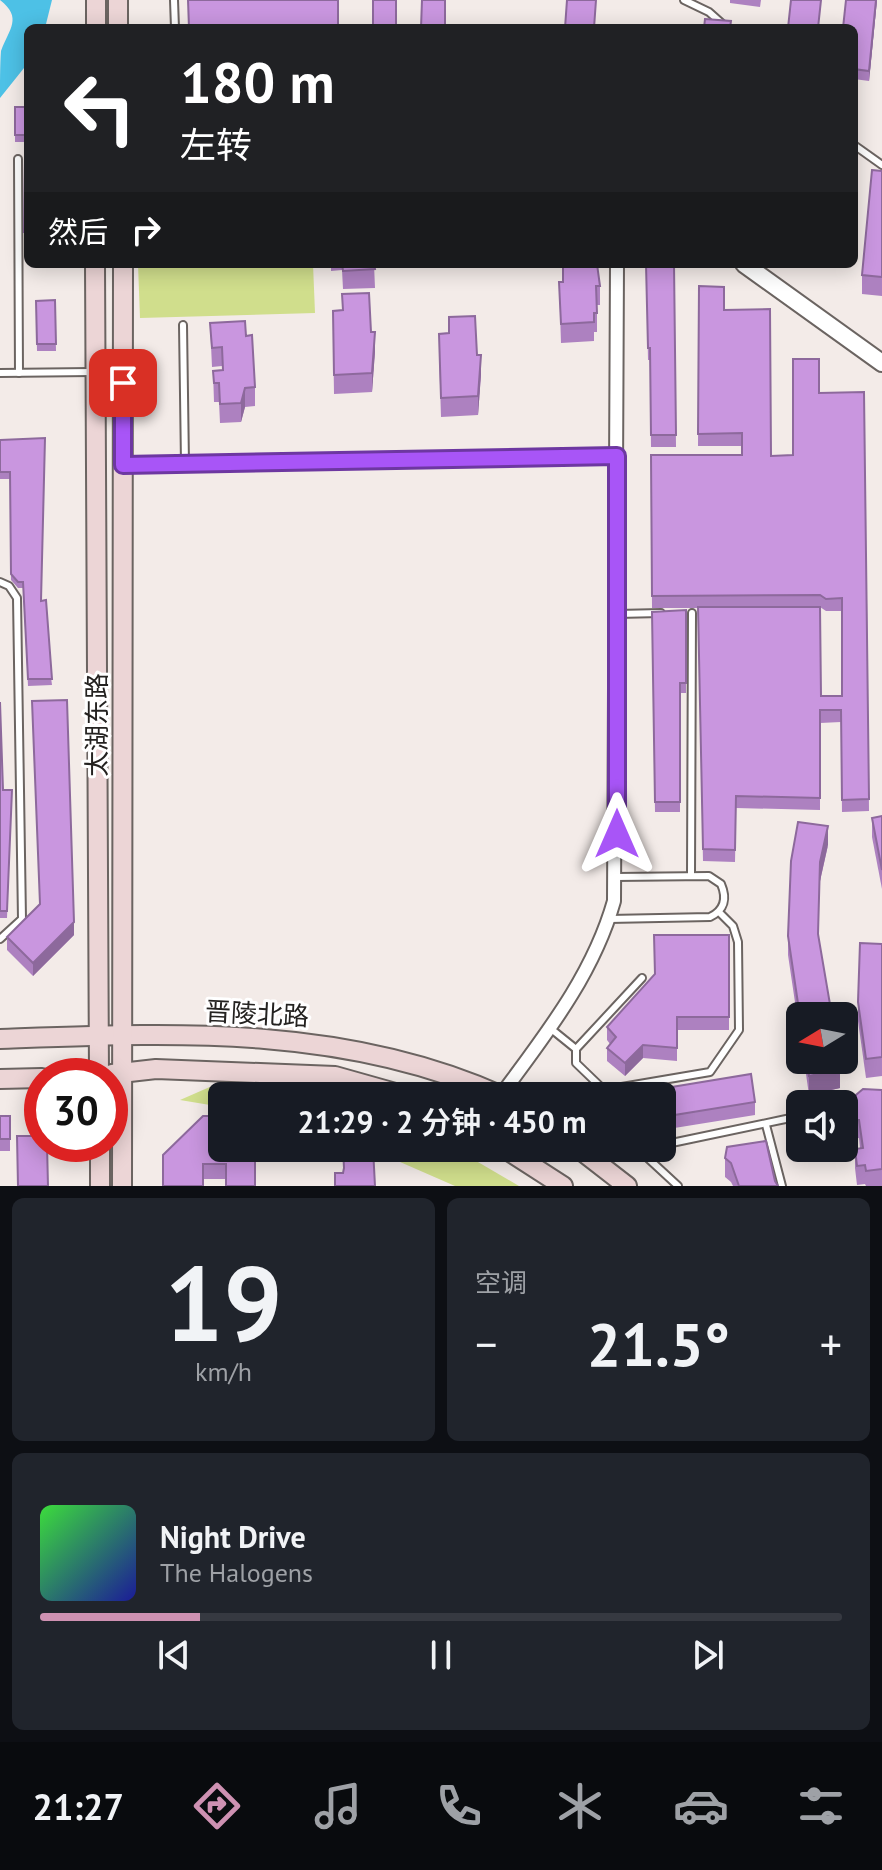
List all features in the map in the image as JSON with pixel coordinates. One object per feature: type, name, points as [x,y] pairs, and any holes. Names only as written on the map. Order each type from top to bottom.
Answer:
[{"type":"main road","points":[[96,0],[96,24]]},
{"type":"main road","points":[[118,0],[118,24]]},
{"type":"main road","name":"太湖东路","points":[[95,268],[99,1058]]},
{"type":"main road","name":"太湖东路","points":[[123,268],[123,1058]]},
{"type":"main road","name":"晋陵北路","points":[[0,1039],[231,1035],[356,1048],[403,1060],[464,1082]]},
{"type":"main road","points":[[128,1072],[242,1070],[335,1076],[356,1082]]},
{"type":"main road","points":[[0,1079],[24,1078]]},
{"type":"main road","points":[[100,1162],[100,1186]]},
{"type":"main road","name":"太湖东路","points":[[122,1162],[122,1186]]},
{"type":"main road","points":[[526,1162],[563,1186]]},
{"type":"main road","points":[[597,1162],[627,1186]]},
{"type":"street","points":[[512,1082],[569,1003],[609,919],[615,877],[617,268]]},
{"type":"street","points":[[750,268],[882,363]]},
{"type":"lane","points":[[174,0],[175,24]]},
{"type":"lane","points":[[684,0],[709,12],[722,24]]},
{"type":"lane","points":[[858,148],[882,165]]},
{"type":"lane","points":[[18,159],[19,373]]},
{"type":"lane","points":[[183,325],[185,464]]},
{"type":"lane","points":[[0,373],[95,372]]},
{"type":"lane","points":[[123,465],[617,456]]},
{"type":"lane","points":[[0,582],[9,586],[17,598],[22,919],[0,939]]},
{"type":"lane","points":[[691,876],[692,613]]},
{"type":"lane","points":[[617,614],[706,613]]},
{"type":"lane","points":[[609,919],[710,917],[719,912],[725,901],[721,884],[709,876],[615,877]]},
{"type":"lane","points":[[642,978],[576,1049],[576,1063],[604,1090],[710,1072],[739,1030],[738,942],[733,926],[719,912]]},
{"type":"lane","points":[[550,1028],[576,1049]]},
{"type":"lane","points":[[676,1142],[786,1120]]},
{"type":"lane","points":[[766,1125],[782,1186]]},
{"type":"lane","points":[[655,1162],[678,1186]]},
{"type":"green space","points":[[138,268],[313,268],[315,313],[140,318]]},
{"type":"green space","points":[[208,1088],[208,1105],[180,1100]]},
{"type":"green space","points":[[400,1162],[478,1162],[519,1186],[455,1186]]},
{"type":"water","points":[[0,0],[52,0],[46,24],[24,24],[24,68],[0,98],[1,51],[13,18]]},
{"type":"building","points":[[188,0],[338,0],[338,24],[189,24]]},
{"type":"building","points":[[373,0],[396,0],[396,24],[373,24]]},
{"type":"building","points":[[422,0],[445,0],[445,24],[421,24]]},
{"type":"building","points":[[567,0],[596,0],[594,24],[565,24]]},
{"type":"building","points":[[791,0],[821,0],[818,24],[788,24]]},
{"type":"building","points":[[846,0],[876,0],[869,71],[858,70],[858,24],[843,24]]},
{"type":"building","points":[[705,19],[731,21],[731,24],[704,24]]},
{"type":"building","points":[[15,107],[24,107],[24,135],[15,135]]},
{"type":"building","points":[[872,170],[882,171],[882,277],[862,275]]},
{"type":"building","points":[[343,268],[375,269],[343,271]]},
{"type":"building","points":[[563,268],[598,268],[600,286],[596,286],[597,313],[594,313],[594,322],[561,324],[559,282],[563,282]]},
{"type":"building","points":[[646,268],[674,268],[676,435],[651,435]]},
{"type":"building","points":[[699,286],[724,287],[724,310],[770,309],[771,456],[793,455],[793,359],[819,359],[819,393],[864,392],[869,799],[842,800],[841,710],[820,710],[820,798],[736,796],[735,850],[703,849],[698,607],[820,607],[821,696],[842,696],[842,598],[826,599],[820,595],[652,596],[651,455],[742,455],[742,433],[698,434]]},
{"type":"building","points":[[369,293],[371,332],[375,332],[372,373],[334,375],[333,311],[343,310],[342,294]]},
{"type":"building","points":[[55,300],[56,344],[37,344],[36,301]]},
{"type":"building","points":[[475,316],[477,355],[481,355],[478,396],[441,398],[439,334],[449,333],[449,317]]},
{"type":"building","points":[[245,321],[246,336],[252,335],[255,387],[245,388],[241,403],[220,404],[219,383],[214,383],[213,371],[223,370],[222,347],[212,348],[210,323]]},
{"type":"building","points":[[45,438],[41,601],[46,600],[52,679],[28,679],[23,582],[18,582],[11,574],[10,472],[0,472],[0,440]]},
{"type":"building","points":[[686,610],[686,683],[680,683],[680,802],[655,802],[652,612]]},
{"type":"building","points":[[67,700],[74,922],[33,963],[7,937],[40,904],[32,701]]},
{"type":"building","points":[[0,702],[3,790],[12,790],[7,911],[0,911]]},
{"type":"building","points":[[882,816],[882,870],[872,818]]},
{"type":"building","points":[[798,822],[828,826],[820,862],[818,934],[830,1002],[798,1002],[788,936],[791,861]]},
{"type":"building","points":[[654,935],[729,935],[729,1017],[677,1017],[677,1048],[643,1045],[625,1063],[607,1048],[616,1037],[607,1027],[655,974]]},
{"type":"building","points":[[860,943],[882,944],[882,1057],[866,1059],[858,1002]]},
{"type":"building","points":[[751,1074],[755,1102],[676,1115],[676,1086]]},
{"type":"building","points":[[863,1089],[882,1090],[882,1169],[866,1171],[865,1165],[857,1166],[858,1149],[863,1148],[858,1120],[858,1093]]},
{"type":"building","points":[[0,1116],[10,1116],[10,1139],[0,1139]]},
{"type":"building","points":[[203,1116],[208,1116],[208,1162],[255,1162],[255,1186],[226,1186],[226,1164],[203,1164],[203,1186],[163,1186],[163,1155]]},
{"type":"building","points":[[17,1136],[24,1136],[24,1162],[47,1162],[48,1186],[18,1186]]},
{"type":"building","points":[[766,1141],[778,1186],[739,1186],[731,1163],[725,1158],[727,1147]]},
{"type":"building","points":[[344,1162],[374,1162],[375,1186],[335,1186],[335,1173],[343,1173]]},
{"type":"route","points":[[123,383],[123,465],[617,456],[617,834]]}]
